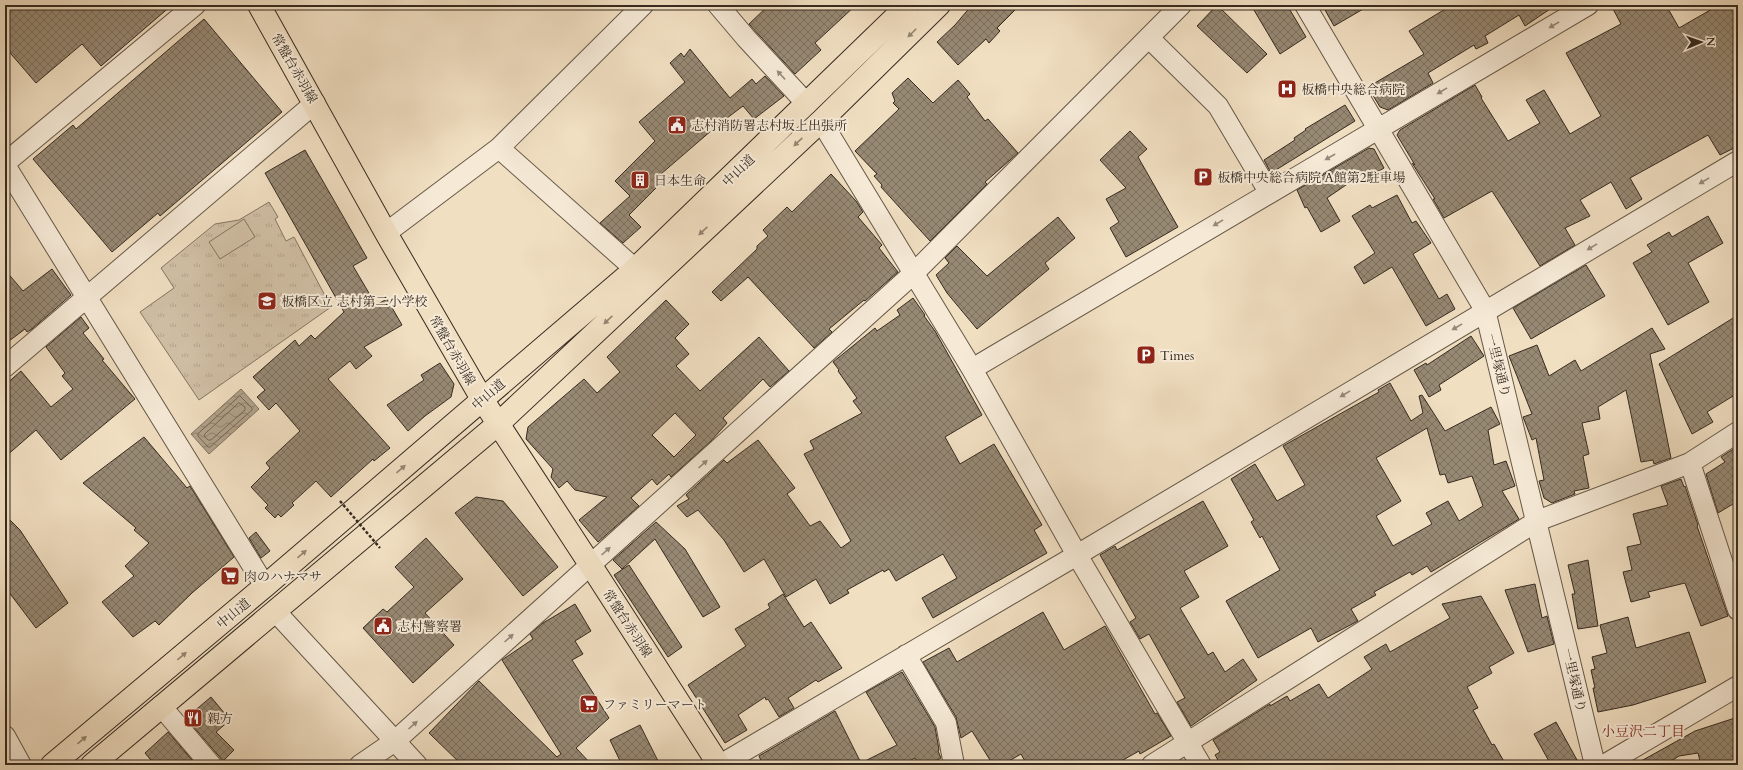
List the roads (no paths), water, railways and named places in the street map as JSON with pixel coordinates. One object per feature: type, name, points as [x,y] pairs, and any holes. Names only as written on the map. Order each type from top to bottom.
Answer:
[{"type":"main road","name":"常盤台赤羽線","points":[[259,5],[386,234],[482,399],[719,765]]},
{"type":"main road","name":"中山道","points":[[52,765],[265,586],[635,269],[808,104],[908,5]]},
{"type":"main road","name":"中山道","points":[[92,765],[498,424],[821,121],[939,5]]},
{"type":"street","points":[[195,5],[5,164],[265,586]]},
{"type":"street","points":[[386,234],[499,148],[643,5]]},
{"type":"street","points":[[718,5],[746,38],[808,104]]},
{"type":"street","points":[[360,765],[395,741],[913,274],[1181,5]]},
{"type":"street","name":"一里塚通り","points":[[1305,5],[1485,310],[1595,765]]},
{"type":"street","points":[[972,369],[1269,192],[1588,5]]},
{"type":"street","points":[[1149,38],[1218,106],[1269,192]]},
{"type":"street","points":[[5,367],[314,103]]},
{"type":"street","points":[[821,121],[972,369],[1077,555],[1201,765]]},
{"type":"street","points":[[499,148],[635,269]]},
{"type":"street","points":[[719,765],[1077,555],[1485,310],[1738,161]]},
{"type":"street","points":[[1152,765],[1188,744],[1537,521],[1690,463],[1738,432]]},
{"type":"street","points":[[1690,463],[1738,610]]},
{"type":"street","points":[[275,611],[417,765]]},
{"type":"street","points":[[906,655],[946,723],[954,765]]},
{"type":"street","points":[[1604,765],[1738,686]]},
{"type":"street","points":[[161,706],[211,765]]},
{"type":"street","points":[[5,736],[21,765]]},
{"type":"water","points":[[241,389],[259,409],[209,454],[191,434]]},
{"type":"place","name":"板橋中央総合病院","points":[[1287,89]]},
{"type":"place","name":"志村消防署志村坂上出張所","points":[[677,125]]},
{"type":"place","name":"板橋中央総合病院 A館第2駐車場","points":[[1203,177]]},
{"type":"place","name":"日本生命","points":[[640,180]]},
{"type":"place","name":"板橋区立 志村第二小学校","points":[[267,301]]},
{"type":"place","name":"Times","points":[[1146,355]]},
{"type":"place","name":"肉のハナマサ","points":[[230,576]]},
{"type":"place","name":"志村警察署","points":[[383,626]]},
{"type":"place","name":"ファミリーマート","points":[[589,704]]},
{"type":"place","name":"親方","points":[[193,718]]},
{"type":"district","name":"小豆沢二丁目","points":[[1643,731]]}]
